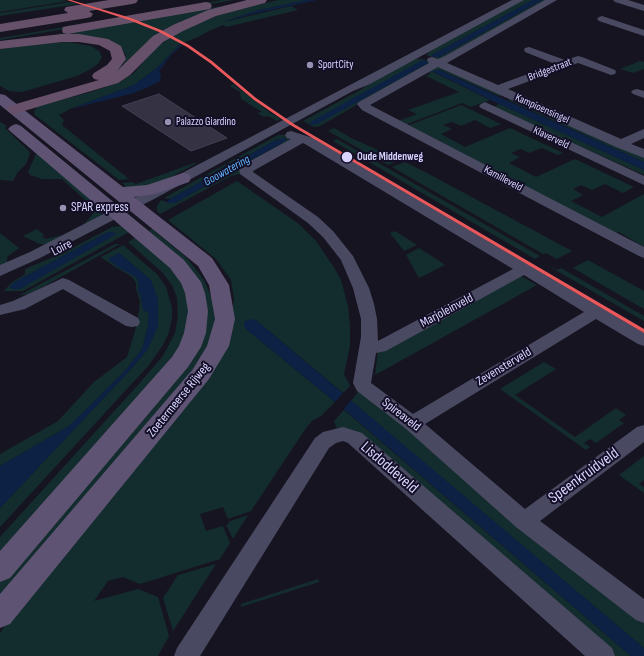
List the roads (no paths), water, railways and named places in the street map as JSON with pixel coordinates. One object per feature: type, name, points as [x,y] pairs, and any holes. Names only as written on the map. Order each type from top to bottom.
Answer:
[{"type":"highway","points":[[0,21],[132,0]]},
{"type":"highway","points":[[0,28],[171,0]]},
{"type":"highway","points":[[0,34],[205,0]]},
{"type":"highway","points":[[0,42],[242,0]]},
{"type":"highway","points":[[5,110],[96,86],[113,80],[126,72],[158,39],[178,28],[222,10],[261,0]]},
{"type":"highway","points":[[0,45],[46,39],[79,38],[108,44],[116,49],[119,54],[116,64],[97,77],[5,110]]},
{"type":"main road","name":"Zoetermeerse Rijweg","points":[[0,570],[180,362],[190,347],[195,333],[198,311],[195,293],[191,282],[177,264],[128,211],[119,192],[30,122],[5,110]]},
{"type":"main road","name":"Zoetermeerse Rijweg","points":[[0,615],[202,374],[218,346],[225,319],[219,285],[214,275],[194,252],[128,211],[5,110]]},
{"type":"main road","points":[[119,192],[149,190],[183,178]]},
{"type":"street","points":[[128,211],[183,178],[362,88],[366,82],[519,0]]},
{"type":"street","points":[[440,63],[552,0]]},
{"type":"street","points":[[618,0],[644,8]]},
{"type":"street","points":[[602,19],[644,34]]},
{"type":"street","points":[[644,34],[635,38],[644,41]]},
{"type":"street","points":[[529,50],[565,64]]},
{"type":"street","name":"Kampioensingel","points":[[416,55],[440,63],[506,94],[644,154]]},
{"type":"street","name":"Bridgestraat","points":[[506,94],[578,59],[611,72]]},
{"type":"street","name":"Kamilleveld","points":[[440,63],[363,104],[366,108],[644,253]]},
{"type":"street","name":"Klaverveld","points":[[506,94],[485,106],[644,181]]},
{"type":"street","points":[[279,130],[309,141],[644,340]]},
{"type":"street","points":[[128,211],[279,130]]},
{"type":"street","points":[[620,144],[644,133]]},
{"type":"street","name":"Spireaveld","points":[[301,139],[246,169],[247,174],[313,220],[328,234],[348,259],[361,288],[366,304],[370,337],[362,383],[364,387],[412,423],[524,521],[644,612]]},
{"type":"street","name":"Loire","points":[[0,271],[128,211]]},
{"type":"street","name":"Loire","points":[[0,275],[21,269],[128,211]]},
{"type":"street","name":"Marjoleinveld","points":[[369,349],[380,347],[524,269]]},
{"type":"street","points":[[0,310],[19,305],[63,283],[132,322]]},
{"type":"street","name":"Zevensterveld","points":[[412,423],[596,312]]},
{"type":"street","name":"Speenkruidveld","points":[[524,521],[644,432]]},
{"type":"street","name":"Lisdoddeveld","points":[[186,656],[322,443],[330,437],[343,434],[355,438],[603,656]]},
{"type":"water","points":[[307,0],[317,0],[256,13],[223,22],[255,11]]},
{"type":"water","points":[[533,0],[542,0],[439,57],[432,57],[432,55]]},
{"type":"water","points":[[180,44],[182,45],[170,56],[159,71],[161,76],[160,81],[157,83],[134,93],[70,109],[134,85],[159,66]]},
{"type":"water","points":[[425,60],[428,63],[319,123],[312,125],[310,124],[312,121]]},
{"type":"water","points":[[439,70],[644,162],[644,170],[499,104],[432,71]]},
{"type":"water","name":"Goowatering","points":[[284,138],[287,139],[282,143],[175,203],[166,203],[170,199],[274,141]]},
{"type":"water","points":[[108,232],[116,233],[115,235],[20,289],[12,289],[10,287],[22,278]]},
{"type":"water","points":[[119,253],[151,280],[158,299],[158,326],[148,349],[133,367],[0,508],[0,466],[69,426],[124,372],[142,349],[148,326],[149,313],[143,310],[141,296],[138,290],[139,284],[136,277],[118,267],[108,259]]},
{"type":"water","points":[[251,319],[256,320],[644,648],[644,656],[631,656],[339,405],[246,329],[244,322]]},
{"type":"place","name":"SportCity","points":[[310,65]]},
{"type":"place","name":"Palazzo Giardino","points":[[168,122]]},
{"type":"place","name":"Oude Middenweg","points":[[347,157]]},
{"type":"place","name":"SPAR express","points":[[63,208]]}]
